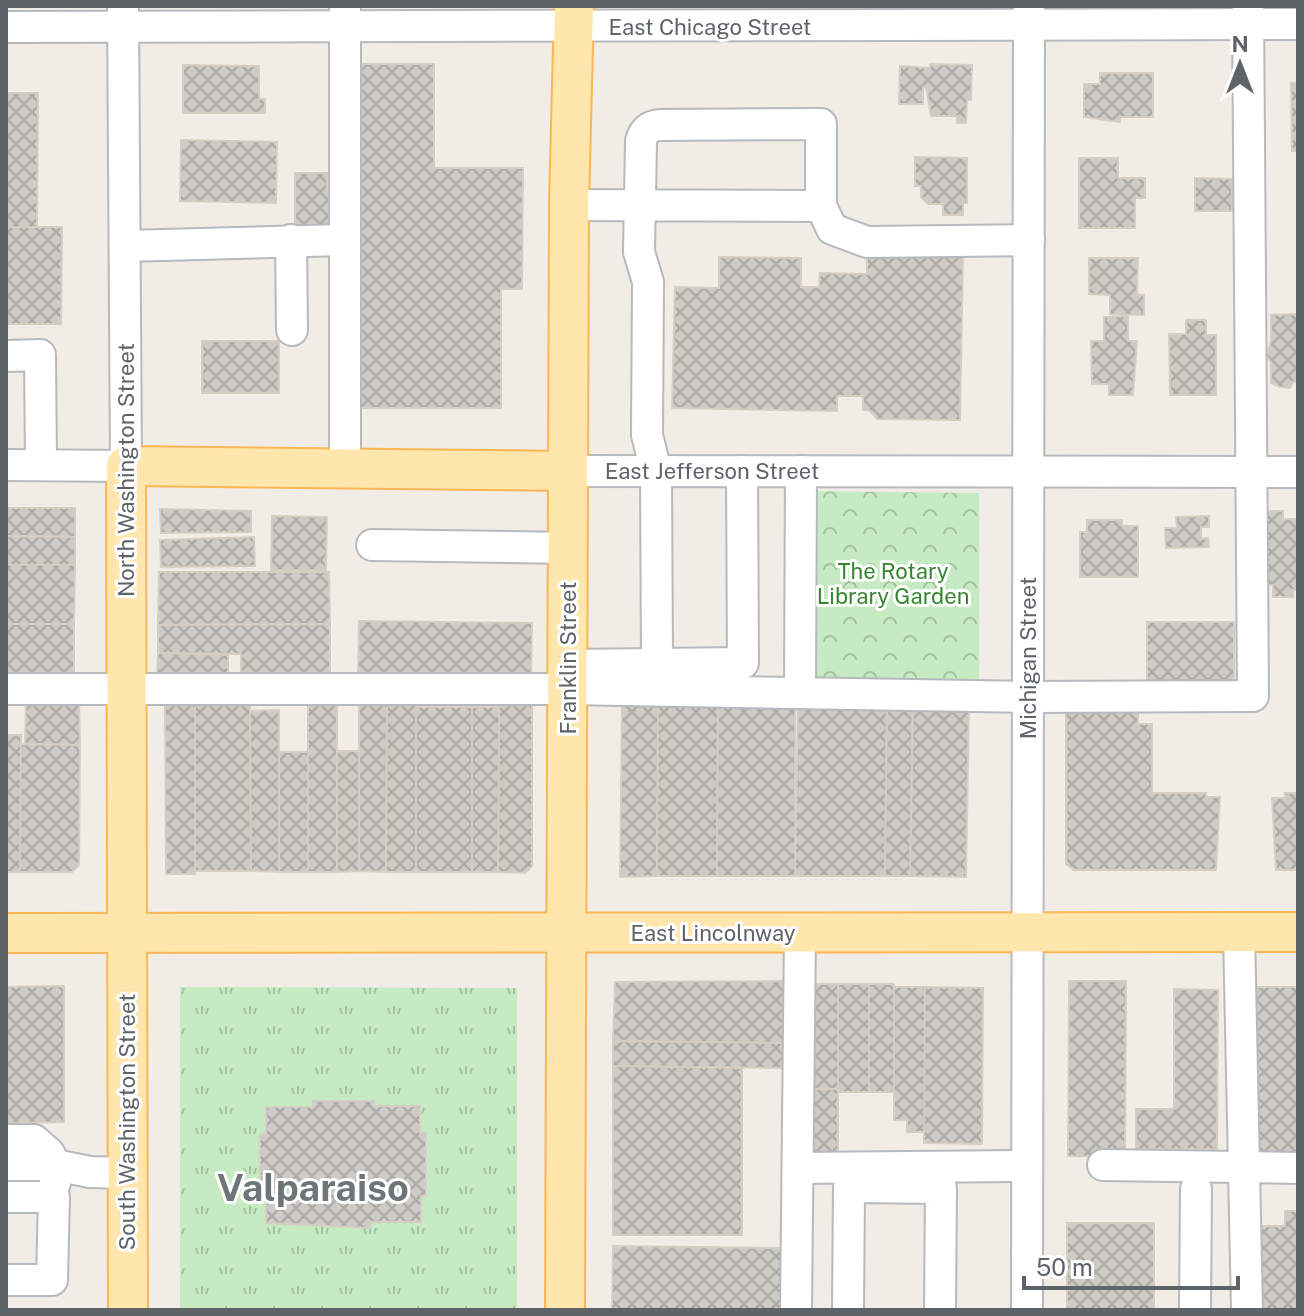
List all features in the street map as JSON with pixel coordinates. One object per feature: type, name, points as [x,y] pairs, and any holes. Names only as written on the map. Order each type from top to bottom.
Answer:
[{"type":"main road","name":"Franklin Street","points":[[565,1310],[569,205],[574,16]]},
{"type":"main road","name":"East Jefferson Street","points":[[126,466],[568,471]]},
{"type":"main road","name":"North Washington Street","points":[[126,466],[127,933]]},
{"type":"main road","name":"East Lincolnway","points":[[6,933],[1298,932]]},
{"type":"main road","name":"South Washington Street","points":[[127,933],[128,1310]]},
{"type":"street","name":"East Chicago Street","points":[[6,27],[122,17],[1248,15],[1298,24]]},
{"type":"street","points":[[6,689],[127,689],[567,677],[800,692],[1028,697],[1253,696],[1248,15]]},
{"type":"street","name":"Michigan Street","points":[[1027,1310],[1029,16]]},
{"type":"street","name":"North Washington Street","points":[[122,17],[126,466]]},
{"type":"street","points":[[345,17],[345,468]]},
{"type":"street","points":[[657,664],[656,471],[647,435],[648,282],[639,252],[641,141],[648,128],[660,125],[821,124],[821,206],[832,229],[860,241],[1029,240]]},
{"type":"street","points":[[569,205],[821,206]]},
{"type":"street","points":[[291,240],[292,330]]},
{"type":"street","points":[[125,246],[343,240]]},
{"type":"street","points":[[6,356],[40,355],[41,465]]},
{"type":"street","points":[[6,465],[126,466]]},
{"type":"street","name":"East Jefferson Street","points":[[568,471],[1298,472]]},
{"type":"street","points":[[567,677],[657,664],[743,663],[742,471]]},
{"type":"street","points":[[800,692],[801,471]]},
{"type":"street","points":[[372,545],[568,548]]},
{"type":"street","points":[[796,1310],[800,932]]},
{"type":"street","points":[[1239,932],[1247,1310]]},
{"type":"street","points":[[6,1140],[34,1140],[54,1173],[52,1280],[6,1280]]},
{"type":"street","points":[[6,1152],[54,1173]]},
{"type":"street","points":[[6,1165],[54,1173]]},
{"type":"street","points":[[1103,1165],[1298,1168]]},
{"type":"street","points":[[798,1168],[1027,1166]]},
{"type":"street","points":[[6,1197],[54,1173]]},
{"type":"street","points":[[6,1178],[54,1173],[127,1173]]},
{"type":"street","points":[[848,1310],[849,1187],[941,1188],[940,1310]]},
{"type":"street","points":[[1195,1310],[1196,1189]]},
{"type":"green space","name":"The Rotary Library Garden","points":[[806,491],[979,493],[979,680],[815,682]]},
{"type":"green space","points":[[180,987],[517,988],[517,1310],[180,1310]]},
{"type":"building","points":[[353,64],[434,64],[434,168],[523,168],[522,289],[501,289],[501,408],[352,408]]},
{"type":"building","points":[[930,64],[972,65],[971,100],[967,100],[966,123],[957,123],[957,116],[931,116],[926,87],[923,87],[923,104],[899,104],[900,66],[930,68]]},
{"type":"building","points":[[183,65],[259,66],[259,99],[265,99],[265,113],[183,113]]},
{"type":"building","points":[[1100,73],[1153,73],[1153,117],[1120,117],[1120,122],[1084,117],[1084,84],[1100,84]]},
{"type":"building","points":[[1291,83],[1298,83],[1298,151],[1292,151]]},
{"type":"building","points":[[6,93],[38,93],[37,227],[6,227]]},
{"type":"building","points":[[181,140],[277,142],[276,203],[180,201]]},
{"type":"building","points":[[915,157],[967,158],[967,203],[963,203],[963,215],[943,215],[943,204],[928,204],[921,197],[921,186],[915,186]]},
{"type":"building","points":[[1079,158],[1118,158],[1118,178],[1145,178],[1145,198],[1135,198],[1135,228],[1079,228]]},
{"type":"building","points":[[295,173],[327,173],[327,193],[333,193],[333,228],[295,228]]},
{"type":"building","points":[[1195,178],[1232,179],[1232,211],[1195,211]]},
{"type":"building","points":[[6,227],[62,227],[61,324],[6,324]]},
{"type":"building","points":[[867,253],[963,255],[960,420],[877,419],[869,410],[863,410],[863,396],[837,396],[837,411],[672,408],[675,287],[719,288],[719,257],[801,258],[801,287],[819,287],[820,273],[867,274]]},
{"type":"building","points":[[1089,258],[1138,258],[1137,295],[1144,295],[1144,315],[1110,314],[1110,295],[1089,294]]},
{"type":"building","points":[[1298,314],[1298,382],[1293,382],[1290,388],[1280,387],[1271,383],[1271,362],[1267,356],[1271,341],[1271,315]]},
{"type":"building","points":[[1128,316],[1128,341],[1137,341],[1133,395],[1109,395],[1109,384],[1092,384],[1091,341],[1104,341],[1104,317]]},
{"type":"building","points":[[1186,320],[1206,320],[1206,335],[1216,335],[1216,395],[1170,395],[1169,334],[1186,334]]},
{"type":"building","points":[[202,341],[279,341],[279,393],[202,393]]},
{"type":"building","points":[[6,508],[75,508],[75,537],[6,536]]},
{"type":"building","points":[[160,509],[251,511],[251,532],[161,533]]},
{"type":"building","points":[[1262,511],[1283,511],[1283,519],[1298,519],[1298,590],[1293,590],[1293,597],[1273,597],[1273,585],[1259,585]]},
{"type":"building","points":[[272,516],[327,517],[326,570],[271,570]]},
{"type":"building","points":[[1209,516],[1209,527],[1201,527],[1201,539],[1208,538],[1209,547],[1166,548],[1165,528],[1177,528],[1176,517]]},
{"type":"building","points":[[1087,520],[1122,520],[1122,526],[1138,526],[1138,577],[1080,577],[1080,532],[1087,532]]},
{"type":"building","points":[[6,536],[75,537],[75,565],[6,565]]},
{"type":"building","points":[[254,537],[255,566],[161,567],[160,540]]},
{"type":"building","points":[[6,565],[75,565],[74,624],[6,624]]},
{"type":"building","points":[[159,572],[329,572],[330,624],[158,625]]},
{"type":"building","points":[[359,621],[532,623],[531,682],[358,680]]},
{"type":"building","points":[[1147,622],[1234,622],[1234,681],[1147,681]]},
{"type":"building","points":[[6,624],[74,624],[74,681],[6,680]]},
{"type":"building","points":[[330,624],[330,682],[241,682],[241,654],[158,653],[158,625]]},
{"type":"building","points":[[158,653],[228,655],[228,684],[157,682]]},
{"type":"building","points":[[165,699],[195,700],[195,874],[166,874]]},
{"type":"building","points":[[26,700],[79,700],[80,745],[25,744]]},
{"type":"building","points":[[195,700],[250,700],[251,871],[195,871]]},
{"type":"building","points":[[308,700],[337,700],[337,872],[308,872]]},
{"type":"building","points":[[359,700],[387,701],[386,872],[359,871]]},
{"type":"building","points":[[387,701],[416,701],[416,872],[386,872]]},
{"type":"building","points":[[532,702],[532,866],[525,873],[498,872],[499,703]]},
{"type":"building","points":[[798,704],[887,706],[885,876],[795,876]]},
{"type":"building","points":[[622,705],[658,705],[657,876],[620,877]]},
{"type":"building","points":[[658,705],[718,705],[717,876],[657,876]]},
{"type":"building","points":[[718,705],[795,706],[795,876],[717,876]]},
{"type":"building","points":[[887,706],[913,707],[910,876],[885,876]]},
{"type":"building","points":[[1066,706],[1138,710],[1138,724],[1152,724],[1152,793],[1206,793],[1206,797],[1220,797],[1216,870],[1074,870],[1066,864]]},
{"type":"building","points":[[416,707],[472,707],[472,872],[416,872]]},
{"type":"building","points":[[472,707],[499,707],[498,872],[472,872]]},
{"type":"building","points":[[913,707],[969,708],[966,877],[910,876]]},
{"type":"building","points":[[279,710],[279,872],[251,871],[250,711]]},
{"type":"building","points":[[6,735],[21,735],[20,872],[6,872]]},
{"type":"building","points":[[21,744],[80,745],[79,865],[72,872],[20,872]]},
{"type":"building","points":[[337,751],[359,751],[359,871],[337,872]]},
{"type":"building","points":[[279,752],[308,752],[308,872],[279,872]]},
{"type":"building","points":[[1285,793],[1298,793],[1298,870],[1276,870],[1272,798],[1285,798]]},
{"type":"building","points":[[787,981],[786,1043],[613,1041],[615,982]]},
{"type":"building","points":[[1069,981],[1126,981],[1125,1157],[1068,1156]]},
{"type":"building","points":[[811,984],[838,984],[838,1089],[811,1089]]},
{"type":"building","points":[[838,984],[869,984],[869,1092],[838,1092]]},
{"type":"building","points":[[869,984],[894,984],[894,1092],[869,1092]]},
{"type":"building","points":[[64,986],[64,1122],[6,1123],[6,987]]},
{"type":"building","points":[[894,987],[925,987],[925,1132],[907,1132],[907,1120],[894,1120]]},
{"type":"building","points":[[925,987],[983,988],[982,1144],[924,1143]]},
{"type":"building","points":[[1246,987],[1298,987],[1298,1158],[1246,1157]]},
{"type":"building","points":[[1174,989],[1218,990],[1217,1149],[1136,1149],[1136,1109],[1174,1109]]},
{"type":"building","points":[[613,1041],[786,1043],[785,1068],[613,1066]]},
{"type":"building","points":[[613,1066],[742,1068],[742,1235],[613,1235]]},
{"type":"building","points":[[811,1089],[838,1089],[838,1157],[810,1157]]},
{"type":"building","points":[[313,1101],[374,1101],[374,1106],[420,1106],[420,1133],[426,1133],[426,1196],[421,1196],[421,1222],[371,1222],[371,1228],[266,1223],[266,1196],[260,1196],[260,1134],[266,1134],[266,1107],[313,1107]]},
{"type":"building","points":[[1285,1211],[1298,1211],[1298,1310],[1258,1310],[1258,1226],[1285,1226]]},
{"type":"building","points":[[1067,1223],[1154,1223],[1154,1310],[1067,1310]]},
{"type":"building","points":[[613,1246],[783,1248],[782,1310],[612,1310]]},
{"type":"district","name":"Valparaiso","points":[[313,1188]]}]
